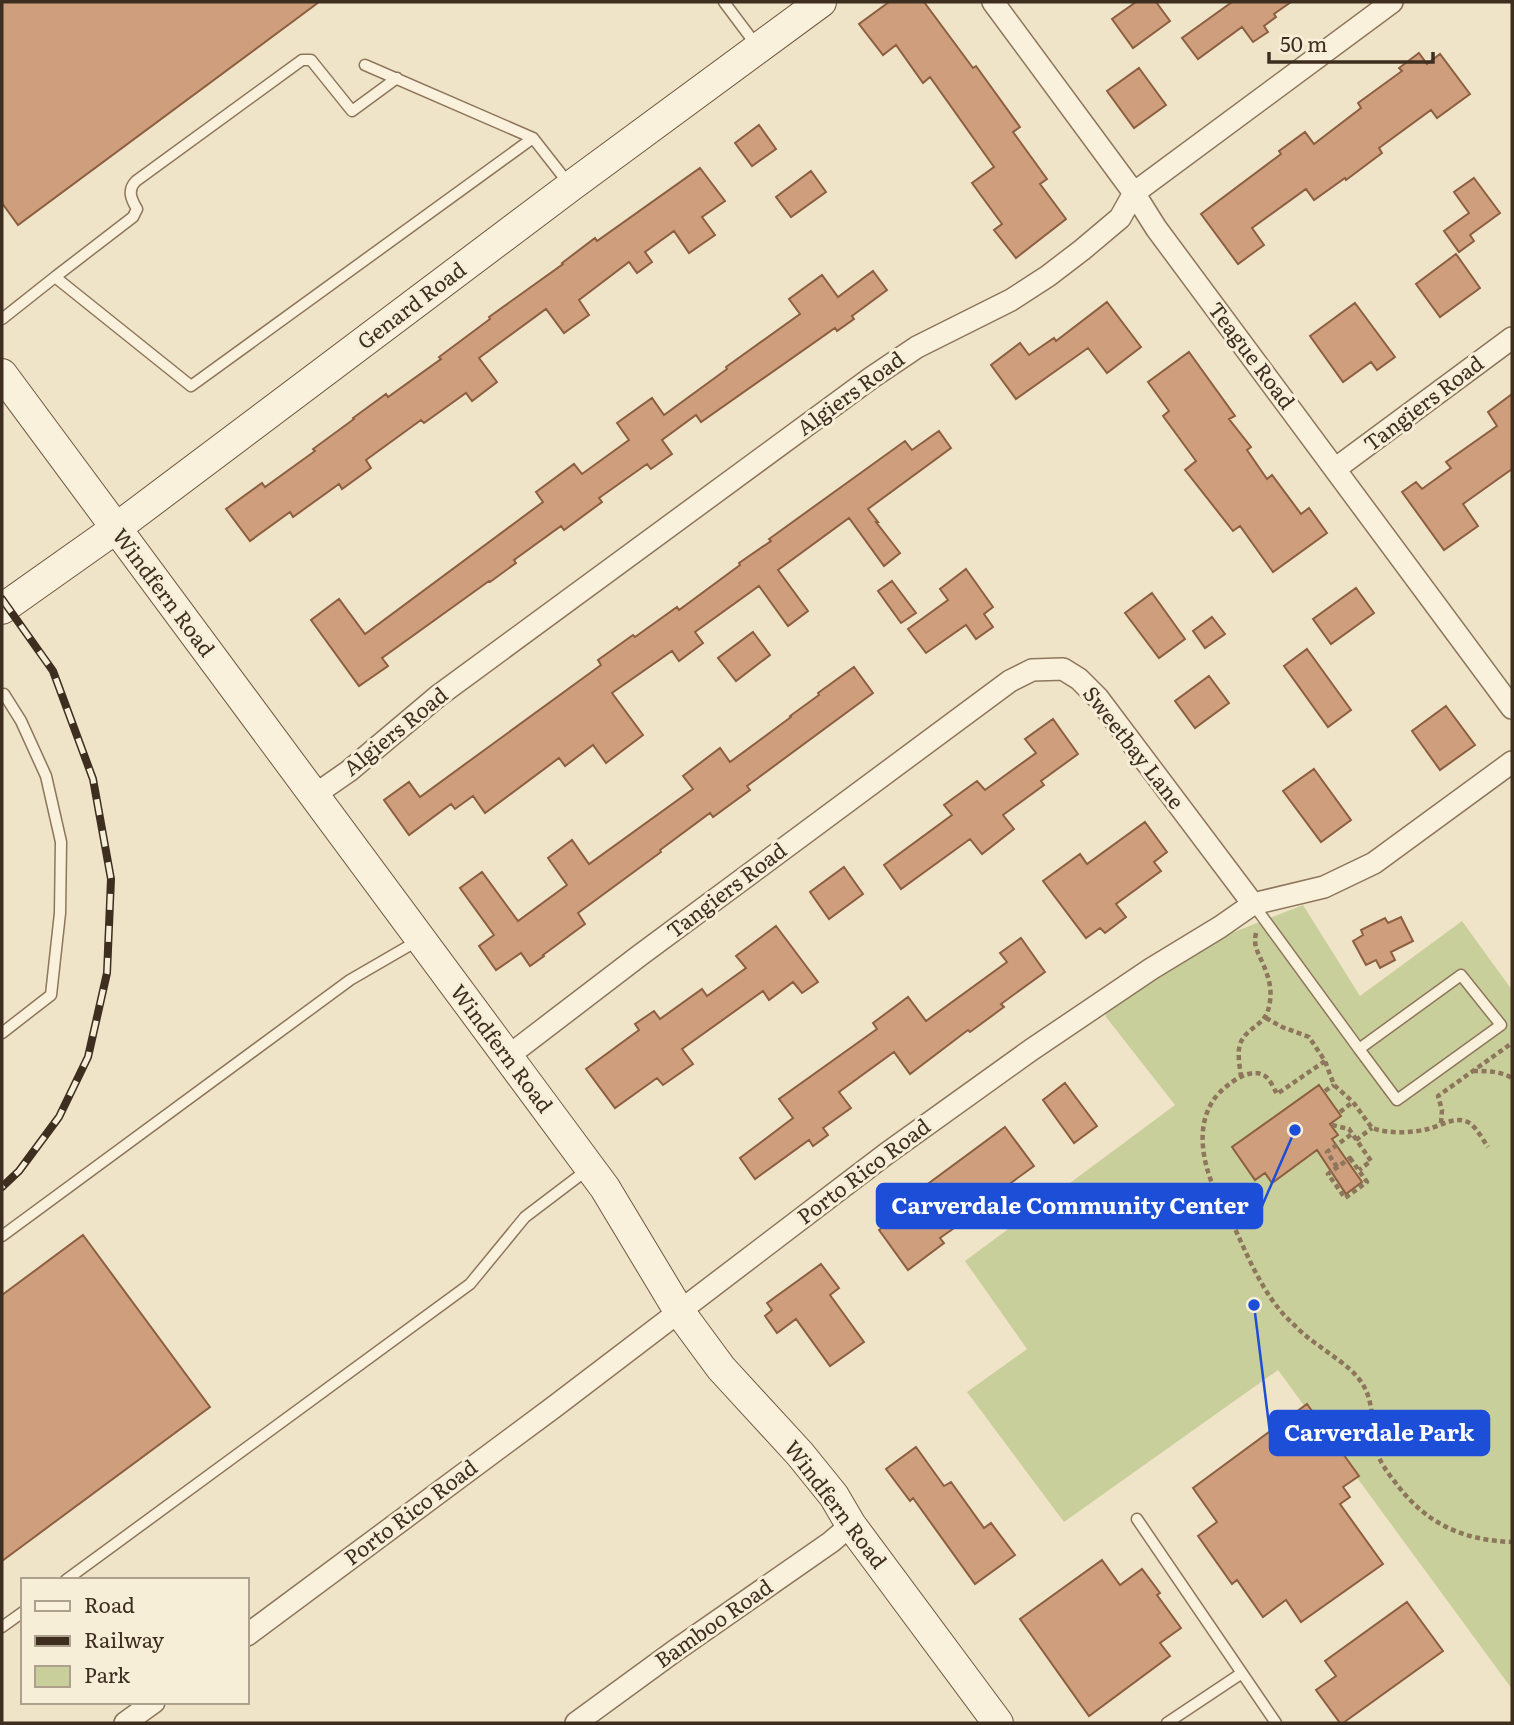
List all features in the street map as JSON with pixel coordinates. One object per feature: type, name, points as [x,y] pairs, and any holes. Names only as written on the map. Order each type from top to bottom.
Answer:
[{"type":"street","name":"Genard Road","points":[[2,609],[115,529],[821,2]]},
{"type":"street","name":"Teague Road","points":[[993,2],[1134,193],[1156,228],[1512,708]]},
{"type":"street","name":"Algiers Road","points":[[313,796],[349,771],[438,696],[871,378],[917,347],[1011,300],[1048,276],[1119,218],[1134,193],[1392,2]]},
{"type":"street","name":"Tangiers Road","points":[[1335,469],[1512,338]]},
{"type":"street","name":"Windfern Road","points":[[2,374],[605,1188],[679,1311],[721,1368],[800,1454],[834,1496],[851,1525],[998,1723]]},
{"type":"street","name":"Sweetbay Lane","points":[[948,726],[1010,681],[1032,670],[1063,669],[1079,679],[1098,698],[1253,904]]},
{"type":"street","name":"Tangiers Road","points":[[507,1057],[948,726]]},
{"type":"street","name":"Porto Rico Road","points":[[248,1634],[554,1407],[886,1154],[1031,1050],[1253,904],[1324,887],[1374,863],[1512,762]]},
{"type":"street","name":"Bamboo Road","points":[[576,1723],[831,1542],[851,1525]]},
{"type":"street","points":[[125,1723],[151,1704]]},
{"type":"lane","points":[[724,2],[758,48]]},
{"type":"lane","points":[[2,319],[134,217],[137,209],[130,193],[136,181],[302,60],[311,60],[352,111],[397,78]]},
{"type":"lane","points":[[365,65],[533,138],[571,186]]},
{"type":"lane","points":[[55,277],[191,386],[533,138]]},
{"type":"lane","points":[[2,696],[4,694],[20,721],[46,776],[61,842],[61,866],[60,913],[51,995],[2,1033]]},
{"type":"lane","points":[[1253,904],[1396,1100],[1501,1025],[1461,975],[1359,1049]]},
{"type":"lane","points":[[2,1236],[350,980],[420,940]]},
{"type":"lane","points":[[69,1578],[470,1284],[525,1217],[590,1168]]},
{"type":"lane","points":[[1137,1519],[1276,1723]]},
{"type":"lane","points":[[2,1627],[21,1613]]},
{"type":"lane","points":[[1167,1723],[1242,1673]]},
{"type":"path","points":[[1241,1077],[1241,1042],[1266,1018],[1269,1006],[1270,989],[1263,963],[1256,950],[1255,939]]},
{"type":"path","points":[[1266,1018],[1309,1037],[1325,1061],[1334,1085],[1353,1102],[1372,1128],[1391,1132],[1414,1131],[1458,1121],[1470,1124],[1488,1147]]},
{"type":"path","points":[[1441,1123],[1442,1110],[1438,1096],[1512,1043]]},
{"type":"path","points":[[1325,1061],[1277,1094],[1268,1079],[1259,1073],[1241,1077],[1222,1090],[1208,1108],[1203,1127],[1206,1164],[1214,1186],[1264,1289],[1285,1316],[1344,1364],[1364,1386],[1371,1405],[1374,1440],[1379,1458],[1405,1496],[1419,1511],[1443,1527],[1493,1541],[1512,1542]]},
{"type":"path","points":[[1472,1072],[1493,1072],[1512,1078]]},
{"type":"path","points":[[1325,1091],[1334,1085]]},
{"type":"path","points":[[1340,1112],[1353,1102]]},
{"type":"path","points":[[1332,1125],[1349,1129],[1371,1161],[1359,1170]]},
{"type":"path","points":[[1356,1140],[1372,1128]]},
{"type":"path","points":[[1337,1167],[1327,1152],[1352,1134]]},
{"type":"path","points":[[1350,1158],[1367,1182],[1345,1198],[1328,1174],[1337,1167],[1350,1158]]},
{"type":"green space","points":[[1303,905],[1360,996],[1462,921],[1512,990],[1512,1689],[1278,1370],[1064,1522],[967,1392],[1027,1349],[965,1261],[1175,1105],[1106,1017],[1105,1011],[1234,932]]},
{"type":"building","points":[[2,2],[319,2],[18,225],[2,203]]},
{"type":"building","points":[[889,2],[924,2],[973,68],[976,66],[1020,127],[1013,132],[1047,179],[1040,184],[1066,219],[1016,258],[994,230],[1002,224],[972,183],[994,167],[930,77],[923,83],[896,45],[883,55],[859,24]]},
{"type":"building","points":[[1136,2],[1156,2],[1170,21],[1133,48],[1112,19]]},
{"type":"building","points":[[1232,2],[1291,2],[1274,14],[1276,17],[1264,26],[1268,32],[1253,42],[1242,27],[1198,59],[1182,38]]},
{"type":"building","points":[[1419,53],[1427,64],[1440,54],[1470,94],[1437,118],[1431,110],[1379,148],[1382,153],[1314,200],[1306,189],[1252,228],[1264,245],[1238,264],[1201,214],[1281,154],[1279,151],[1305,132],[1314,144],[1361,108],[1358,103],[1402,71],[1399,68]]},
{"type":"building","points":[[1139,68],[1166,105],[1134,128],[1107,91]]},
{"type":"building","points":[[759,125],[776,149],[752,166],[735,143]]},
{"type":"building","points":[[700,168],[725,201],[702,217],[715,235],[689,253],[674,231],[645,252],[652,262],[637,273],[629,262],[579,300],[589,315],[564,333],[546,309],[479,358],[497,382],[472,401],[466,393],[424,423],[421,420],[366,460],[371,468],[342,489],[339,484],[293,517],[290,512],[250,541],[226,509],[262,483],[265,487],[386,394],[388,397],[441,359],[439,357],[490,319],[489,317],[595,238],[597,241]]},
{"type":"building","points":[[811,171],[826,192],[791,217],[776,197]]},
{"type":"building","points":[[1474,178],[1500,213],[1470,235],[1474,241],[1459,252],[1444,231],[1469,213],[1454,192]]},
{"type":"building","points":[[1456,254],[1480,288],[1440,317],[1416,284]]},
{"type":"building","points":[[873,271],[887,290],[852,316],[854,319],[837,331],[835,328],[701,422],[696,415],[662,440],[672,454],[651,469],[647,464],[599,498],[602,502],[564,530],[561,526],[514,560],[516,563],[382,658],[388,666],[359,686],[311,620],[339,599],[365,634],[543,502],[536,492],[574,464],[582,474],[629,440],[617,423],[652,398],[664,415],[800,314],[789,299],[822,275],[838,297]]},
{"type":"building","points":[[1107,302],[1141,347],[1107,373],[1088,348],[1016,399],[991,365],[1020,343],[1029,355],[1054,338],[1056,341]]},
{"type":"building","points":[[1355,303],[1395,357],[1377,370],[1371,362],[1343,382],[1310,336]]},
{"type":"building","points":[[1189,352],[1235,416],[1229,419],[1251,447],[1247,450],[1267,479],[1272,475],[1301,514],[1309,508],[1327,533],[1273,572],[1240,526],[1233,531],[1185,470],[1196,461],[1163,416],[1169,411],[1148,382]]},
{"type":"building","points":[[1512,394],[1512,469],[1463,504],[1478,526],[1444,550],[1402,492],[1416,482],[1422,489],[1451,468],[1446,462],[1497,426],[1488,412]]},
{"type":"building","points":[[939,431],[951,448],[868,509],[900,553],[884,566],[849,518],[778,570],[808,611],[788,626],[759,586],[695,632],[703,643],[679,661],[672,651],[612,693],[643,735],[606,763],[593,745],[565,766],[559,758],[485,813],[473,796],[455,809],[451,804],[409,835],[384,800],[409,782],[420,797],[601,665],[598,660],[677,607],[679,610],[771,541],[769,539],[905,441],[912,450]]},
{"type":"building","points":[[966,569],[993,607],[984,614],[993,627],[976,639],[966,625],[926,653],[908,629],[948,600],[940,589]]},
{"type":"building","points":[[892,581],[916,613],[901,623],[878,591]]},
{"type":"building","points":[[1356,588],[1374,613],[1331,644],[1313,619]]},
{"type":"building","points":[[1152,593],[1185,639],[1159,658],[1125,613]]},
{"type":"building","points":[[1212,617],[1225,634],[1205,648],[1193,631]]},
{"type":"building","points":[[753,632],[770,655],[736,681],[718,658]]},
{"type":"building","points":[[1307,649],[1351,710],[1328,727],[1284,666]]},
{"type":"building","points":[[854,667],[873,693],[747,786],[750,790],[713,817],[710,813],[578,913],[585,924],[544,956],[530,966],[521,953],[496,970],[479,946],[494,935],[460,888],[482,872],[518,921],[567,885],[548,858],[572,840],[589,864],[693,789],[683,776],[720,748],[730,762]]},
{"type":"building","points":[[1209,676],[1229,703],[1195,728],[1175,701]]},
{"type":"building","points":[[1446,706],[1475,745],[1440,770],[1412,731]]},
{"type":"building","points":[[1053,719],[1078,754],[1041,781],[1044,785],[1003,815],[1014,829],[982,854],[970,839],[901,889],[884,865],[952,815],[944,805],[977,781],[985,790],[1036,753],[1025,739]]},
{"type":"building","points":[[1314,769],[1351,820],[1321,842],[1283,791]]},
{"type":"building","points":[[1145,822],[1167,852],[1154,862],[1161,871],[1116,904],[1126,917],[1105,933],[1100,928],[1086,938],[1043,881],[1080,854],[1087,864]]},
{"type":"building","points":[[844,867],[863,894],[829,919],[810,892]]},
{"type":"building","points":[[1401,917],[1413,941],[1391,952],[1395,960],[1380,968],[1376,960],[1366,965],[1353,941],[1363,935],[1361,930],[1385,918],[1388,923]]},
{"type":"building","points":[[776,926],[818,982],[802,993],[793,982],[769,1000],[763,991],[682,1049],[693,1064],[663,1085],[657,1078],[615,1108],[586,1069],[639,1030],[635,1024],[654,1011],[660,1019],[702,989],[707,996],[746,968],[736,956]]},
{"type":"building","points":[[1021,938],[1045,972],[1001,1004],[1004,1007],[970,1032],[968,1030],[910,1074],[894,1052],[839,1092],[851,1108],[823,1128],[828,1135],[813,1146],[809,1140],[755,1179],[740,1158],[793,1118],[779,1099],[877,1029],[873,1023],[908,997],[926,1021],[1007,962],[1000,953]]},
{"type":"building","points":[[1065,1083],[1097,1126],[1074,1143],[1043,1100]]},
{"type":"building","points":[[1319,1085],[1341,1116],[1330,1124],[1338,1135],[1332,1139],[1362,1182],[1346,1194],[1317,1150],[1272,1183],[1265,1173],[1255,1180],[1232,1147]]},
{"type":"building","points":[[1005,1127],[1034,1166],[975,1209],[977,1212],[940,1238],[944,1243],[908,1270],[879,1230],[930,1193],[925,1186]]},
{"type":"building","points":[[83,1235],[210,1407],[2,1561],[2,1295]]},
{"type":"building","points":[[821,1264],[839,1288],[830,1295],[864,1342],[830,1366],[796,1319],[777,1333],[765,1316],[772,1310],[767,1303]]},
{"type":"building","points":[[1307,1404],[1359,1476],[1343,1487],[1350,1497],[1340,1504],[1383,1564],[1301,1622],[1286,1600],[1263,1617],[1237,1580],[1232,1584],[1198,1536],[1217,1522],[1193,1488]]},
{"type":"building","points":[[916,1447],[944,1486],[951,1482],[984,1528],[991,1523],[1015,1555],[975,1584],[913,1498],[910,1501],[886,1469]]},
{"type":"building","points":[[1102,1560],[1120,1585],[1142,1569],[1181,1628],[1160,1643],[1170,1656],[1089,1716],[1020,1619]]},
{"type":"building","points":[[1407,1602],[1443,1651],[1340,1723],[1316,1690],[1336,1676],[1325,1661]]},
{"type":"railway","points":[[2,599],[53,671],[93,779],[111,879],[107,973],[88,1057],[59,1117],[19,1171],[2,1187]]},
{"type":"place","name":"Carverdale Community Center","points":[[1295,1130]]},
{"type":"place","name":"Carverdale Park","points":[[1254,1305]]}]
